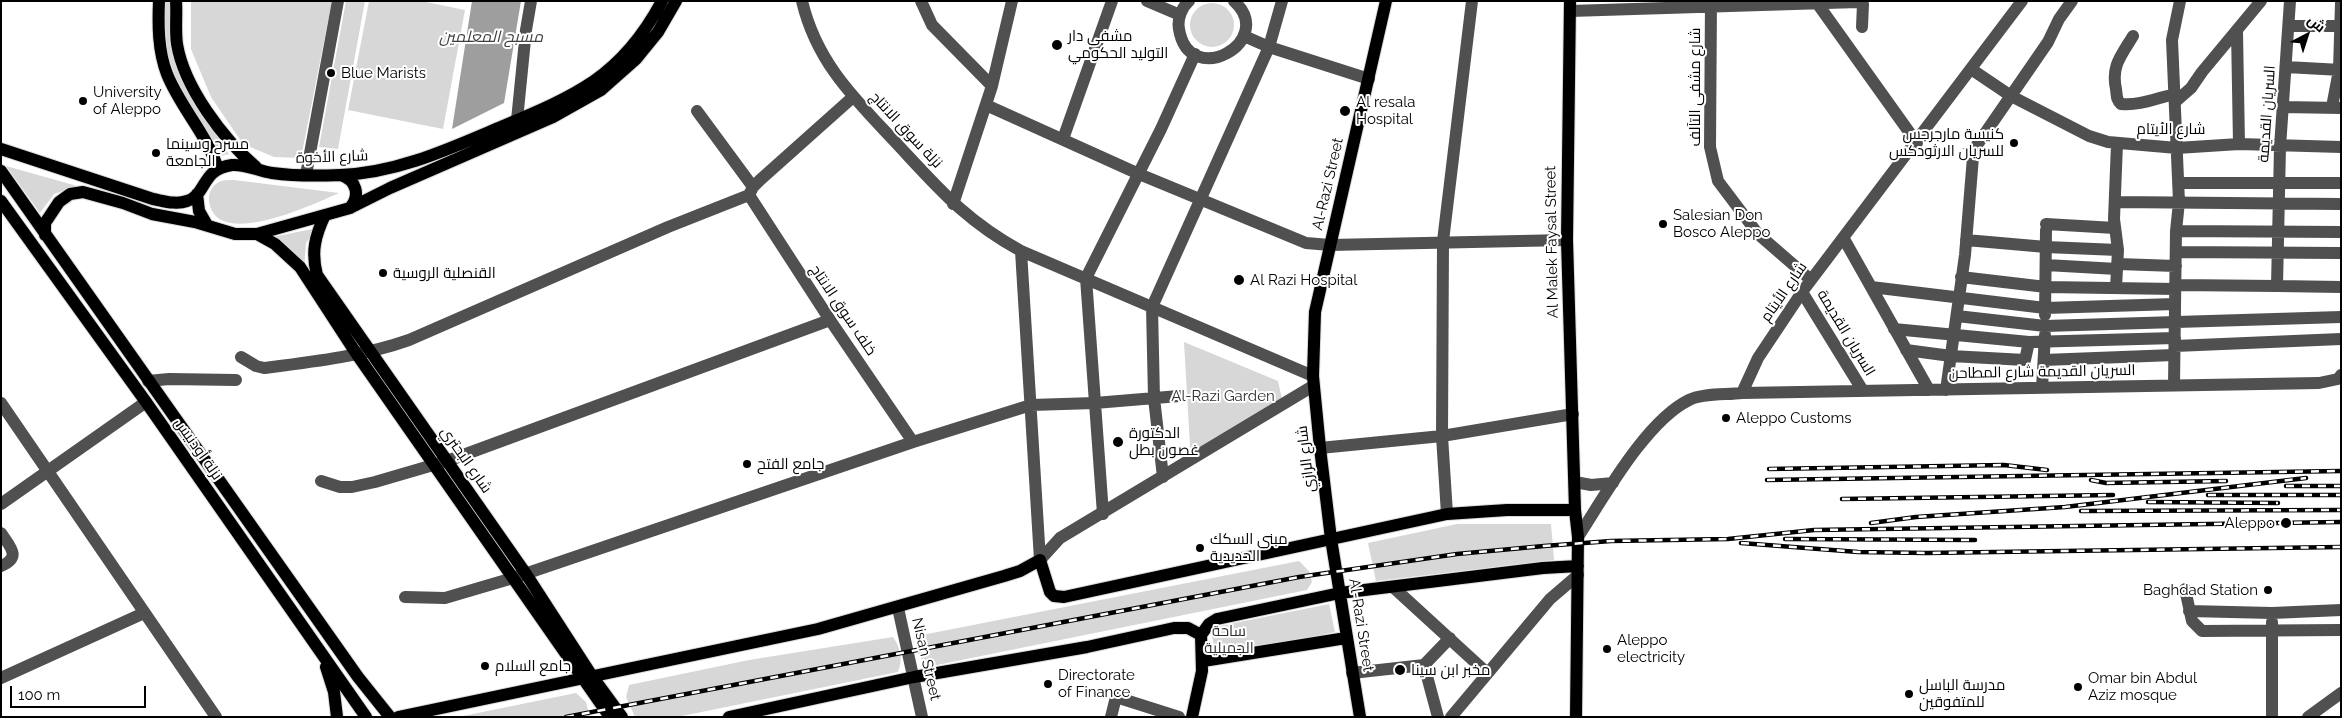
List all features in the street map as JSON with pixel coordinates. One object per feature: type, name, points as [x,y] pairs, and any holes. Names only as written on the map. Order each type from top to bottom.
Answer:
[{"type":"main road","points":[[1,149],[153,199],[180,203],[189,201],[197,194],[207,178],[218,169],[213,154],[167,74],[158,35],[159,1]]},
{"type":"main road","points":[[176,1],[177,43],[183,66],[193,89],[229,141],[257,169]]},
{"type":"main road","name":"شارع الأخوة","points":[[45,235],[45,223],[59,202],[70,194],[83,192],[152,214],[207,225],[230,233],[257,234],[350,208],[516,127],[595,80],[638,41],[662,1]]},
{"type":"main road","name":"شارع الأخوة","points":[[218,169],[233,165],[271,172],[306,175],[341,175],[374,172],[408,164],[516,127],[553,117],[601,90],[636,59],[658,32],[675,1]]},
{"type":"main road","name":"Al-Razi Street","points":[[1313,381],[1315,312],[1386,1]]},
{"type":"main road","name":"Al Malek Faysal Street","points":[[1570,6],[1566,240],[1575,510],[1578,537],[1576,717]]},
{"type":"main road","points":[[1,172],[358,677],[390,717]]},
{"type":"main road","points":[[341,175],[350,180],[356,189],[356,199],[350,208]]},
{"type":"main road","points":[[197,194],[199,210],[207,225]]},
{"type":"main road","name":"نزلة أودنيس","points":[[1,201],[146,402],[366,717]]},
{"type":"main road","points":[[325,215],[314,245],[313,260],[317,275],[362,351]]},
{"type":"main road","points":[[257,234],[275,244],[300,267],[362,351],[441,463],[513,578],[587,677],[610,717]]},
{"type":"main road","name":"شارع الرازي","points":[[1313,381],[1331,539]]},
{"type":"main road","name":"شارع البحتري","points":[[441,463],[526,574],[587,677],[622,717]]},
{"type":"main road","points":[[398,717],[818,629],[898,608],[1004,576],[1040,560],[1050,592],[1054,596],[1064,597],[1447,514],[1498,510],[1575,510]]},
{"type":"main road","name":"Al-Razi Street","points":[[1331,539],[1360,717]]},
{"type":"main road","points":[[1192,717],[1203,661],[1200,646],[1201,635],[1209,624],[1217,619],[1340,593],[1543,568],[1578,571]]},
{"type":"main road","points":[[728,717],[914,676],[1087,647],[1174,628],[1188,628],[1201,635]]},
{"type":"main road","points":[[1203,661],[1346,638]]},
{"type":"main road","points":[[322,655],[334,692],[338,717]]},
{"type":"street","points":[[306,175],[338,1]]},
{"type":"street","points":[[516,127],[531,1]]},
{"type":"street","name":"نزلة سوق الانتاج","points":[[802,1],[808,23],[819,48],[833,72],[853,97],[953,204],[986,230],[1021,251],[1152,307],[1313,381]]},
{"type":"street","points":[[921,1],[932,25],[992,86]]},
{"type":"street","points":[[953,204],[992,86],[1012,1]]},
{"type":"street","points":[[1063,139],[1112,1]]},
{"type":"street","points":[[1147,1],[1180,14]]},
{"type":"street","points":[[1189,1],[1180,14],[1178,27],[1181,39],[1186,47],[1195,54],[1206,58],[1218,58],[1228,55],[1237,48],[1244,36],[1243,14],[1234,1]]},
{"type":"street","points":[[1163,477],[1154,398],[1152,307],[1269,47],[1282,1]]},
{"type":"street","points":[[1447,514],[1442,436],[1443,241],[1472,1]]},
{"type":"street","name":"شارع الأيتام","points":[[1742,393],[1758,358],[1802,292],[2022,1]]},
{"type":"street","points":[[1946,390],[1966,240],[1973,157],[1977,145],[2048,42],[2059,19],[2072,1]]},
{"type":"street","points":[[2174,385],[2176,231],[2179,183],[2172,40],[2180,1]]},
{"type":"street","points":[[2133,36],[2115,67],[2113,79],[2117,100],[2121,104],[2135,105],[2146,100],[2175,98],[2191,88],[2261,1]]},
{"type":"street","name":"السريان القديمة","points":[[2277,286],[2280,147],[2290,1]]},
{"type":"street","points":[[1711,3],[1858,2],[1863,4],[1862,27]]},
{"type":"street","name":"شارع مشفى التآلف","points":[[1570,6],[1711,3],[1710,147],[1718,181],[1758,234],[1811,280]]},
{"type":"street","points":[[1817,3],[1916,143]]},
{"type":"street","points":[[2282,107],[2336,107],[2340,70],[2341,3]]},
{"type":"street","points":[[2289,26],[2340,26]]},
{"type":"street","name":"السريان القديمة","points":[[2237,31],[2240,144]]},
{"type":"street","points":[[1244,36],[1269,47],[1369,79]]},
{"type":"street","points":[[1103,514],[1086,278],[1139,174],[1195,54]]},
{"type":"street","points":[[2286,67],[2340,70]]},
{"type":"street","name":"شارع الأيتام","points":[[1971,69],[2011,96],[2089,136],[2117,144],[2177,148],[2240,144],[2280,147],[2341,147]]},
{"type":"street","points":[[241,357],[256,366],[264,368],[315,362],[362,351],[383,349],[409,340],[751,191],[853,97]]},
{"type":"street","points":[[986,104],[1139,174],[1306,243],[1330,245],[1443,241],[1566,240]]},
{"type":"street","name":"خلف سوق الانتاج","points":[[697,111],[751,191],[830,320],[913,442]]},
{"type":"street","points":[[2116,288],[2118,250],[2115,228],[2117,144]]},
{"type":"street","points":[[2179,183],[2279,181],[2341,183]]},
{"type":"street","points":[[2115,202],[2341,204]]},
{"type":"street","points":[[2042,388],[2045,343],[2046,227],[2115,228]]},
{"type":"street","points":[[2176,231],[2279,230],[2341,232]]},
{"type":"street","points":[[1844,238],[1929,390]]},
{"type":"street","points":[[1966,240],[2046,247],[2118,250]]},
{"type":"street","points":[[1021,251],[1040,560]]},
{"type":"street","points":[[2176,252],[2341,253]]},
{"type":"street","points":[[2046,265],[2176,266]]},
{"type":"street","points":[[1961,277],[2046,287],[2341,287]]},
{"type":"street","points":[[1870,286],[2045,308],[2175,304]]},
{"type":"street","name":"السريان القديمة","points":[[1802,292],[1863,391]]},
{"type":"street","points":[[1957,316],[2045,326],[2341,318]]},
{"type":"street","points":[[321,481],[340,487],[352,486],[375,482],[441,463],[830,320]]},
{"type":"street","points":[[1894,329],[2045,343],[2175,346]]},
{"type":"street","points":[[2044,360],[2175,346],[2341,339]]},
{"type":"street","points":[[1906,350],[1951,356],[2024,360],[2029,342]]},
{"type":"street","name":"السريان القديمة شارع المطاحن","points":[[1613,483],[1653,428],[1689,400],[1742,393],[2319,383],[2338,379],[2341,375]]},
{"type":"street","points":[[148,382],[169,379],[236,380]]},
{"type":"street","points":[[1040,560],[1060,538],[1163,477],[1313,381]]},
{"type":"street","points":[[405,598],[445,598],[526,574],[913,442],[1031,405],[1095,403],[1179,396]]},
{"type":"street","points":[[1,504],[146,402]]},
{"type":"street","points":[[1,403],[216,717]]},
{"type":"street","points":[[1320,448],[1442,436],[1573,414]]},
{"type":"street","points":[[1575,482],[1591,485],[1613,483]]},
{"type":"street","points":[[1578,537],[1613,483]]},
{"type":"street","points":[[1,533],[13,550],[14,556],[10,561],[1,566]]},
{"type":"street","points":[[1451,717],[1550,599],[1578,571]]},
{"type":"street","points":[[1393,586],[1487,673]]},
{"type":"street","points":[[2186,589],[2192,620],[2202,631],[2341,630]]},
{"type":"street","name":"Nisan Street","points":[[898,608],[922,717]]},
{"type":"street","points":[[2189,611],[2272,613],[2341,610]]},
{"type":"street","points":[[1,678],[144,613]]},
{"type":"street","points":[[2272,613],[2272,717]]},
{"type":"street","points":[[1352,673],[1424,665],[1450,638]]},
{"type":"street","points":[[1424,665],[1438,717]]},
{"type":"street","points":[[2308,717],[2341,693]]},
{"type":"street","points":[[1111,717],[1116,697],[1179,717]]},
{"type":"green space","points":[[164,1],[171,1],[189,90],[229,154],[221,156],[188,101],[171,65],[163,24]]},
{"type":"green space","points":[[191,1],[332,1],[301,158],[274,157],[243,144],[211,97],[191,49]]},
{"type":"green space","points":[[346,1],[365,1],[338,149],[319,147]]},
{"type":"green space","points":[[369,1],[421,1],[465,10],[443,129],[348,110]]},
{"type":"green space","points":[[1216,3],[1228,9],[1233,16],[1233,34],[1228,41],[1221,46],[1208,47],[1200,44],[1193,37],[1190,21],[1193,13],[1200,6]]},
{"type":"green space","points":[[6,166],[77,186],[54,194],[40,213]]},
{"type":"green space","points":[[234,180],[339,193],[297,211],[264,221],[233,223],[217,217],[210,207],[209,196],[211,190],[219,182]]},
{"type":"green space","points":[[317,228],[306,243],[304,270],[273,237]]},
{"type":"green space","name":"Al-Razi Garden","points":[[1184,342],[1278,381],[1282,399],[1191,463]]},
{"type":"green space","points":[[1457,524],[1551,524],[1554,560],[1376,581],[1368,543]]},
{"type":"green space","points":[[1299,561],[1309,571],[1312,582],[1307,590],[927,667],[917,649],[917,636]]},
{"type":"green space","name":"ساحة الجميلية","points":[[1329,604],[1335,632],[1217,658],[1210,628]]},
{"type":"green space","points":[[893,637],[898,645],[900,654],[898,672],[677,717],[635,717],[626,697],[629,685],[749,660]]},
{"type":"green space","points":[[576,693],[586,702],[590,717],[458,717]]},
{"type":"water","name":"مسبح المعلمين","points":[[472,1],[521,1],[504,103],[452,129]]},
{"type":"railway","points":[[1769,469],[2004,465],[2047,470]]},
{"type":"railway","points":[[1767,480],[2341,471]]},
{"type":"railway","points":[[1871,523],[1916,517],[2065,507],[2306,478]]},
{"type":"railway","points":[[2091,480],[2106,483],[2226,481]]},
{"type":"railway","points":[[2286,486],[2341,486]]},
{"type":"railway","points":[[1842,499],[2113,495]]},
{"type":"railway","points":[[2208,495],[2341,495]]},
{"type":"railway","points":[[2148,502],[2278,503]]},
{"type":"railway","points":[[2081,511],[2341,510]]},
{"type":"railway","points":[[566,717],[1299,577],[1457,554],[1611,541],[1728,539],[1814,530],[2341,522]]},
{"type":"railway","points":[[1785,539],[1975,540]]},
{"type":"railway","points":[[1741,543],[1858,552],[1926,553],[2341,547]]},
{"type":"place","name":"مشفى دار التوليد الحكومي","points":[[1057,45]]},
{"type":"place","name":"Blue Marists","points":[[331,73]]},
{"type":"place","name":"University of Aleppo","points":[[83,101]]},
{"type":"place","name":"Al resala Hospital","points":[[1345,111]]},
{"type":"place","name":"كنيسة مارجرجس للسريان الارثودكس","points":[[2014,143]]},
{"type":"place","name":"مسرح وسينما الجامعة","points":[[156,153]]},
{"type":"place","name":"Salesian Don Bosco Aleppo","points":[[1663,224]]},
{"type":"place","name":"القنصلية الروسية","points":[[383,273]]},
{"type":"place","name":"Al Razi Hospital","points":[[1239,280]]},
{"type":"place","name":"Aleppo Customs","points":[[1726,418]]},
{"type":"place","name":"الدكتورة غصون بطل","points":[[1118,442]]},
{"type":"place","name":"جامع الفتح","points":[[747,464]]},
{"type":"place","name":"Aleppo","points":[[2286,523]]},
{"type":"place","name":"مبنى السكك الحديدية","points":[[1200,548]]},
{"type":"place","name":"Baghdad Station","points":[[2268,590]]},
{"type":"place","name":"Aleppo electricity","points":[[1607,649]]},
{"type":"place","name":"جامع السلام","points":[[485,666]]},
{"type":"place","name":"مخبر ابن سينا","points":[[1400,670]]},
{"type":"place","name":"Directorate of Finance","points":[[1048,684]]},
{"type":"place","name":"Omar bin Abdul Aziz mosque","points":[[2078,687]]},
{"type":"place","name":"مدرسة الباسل للمتفوقين","points":[[1909,694]]}]
